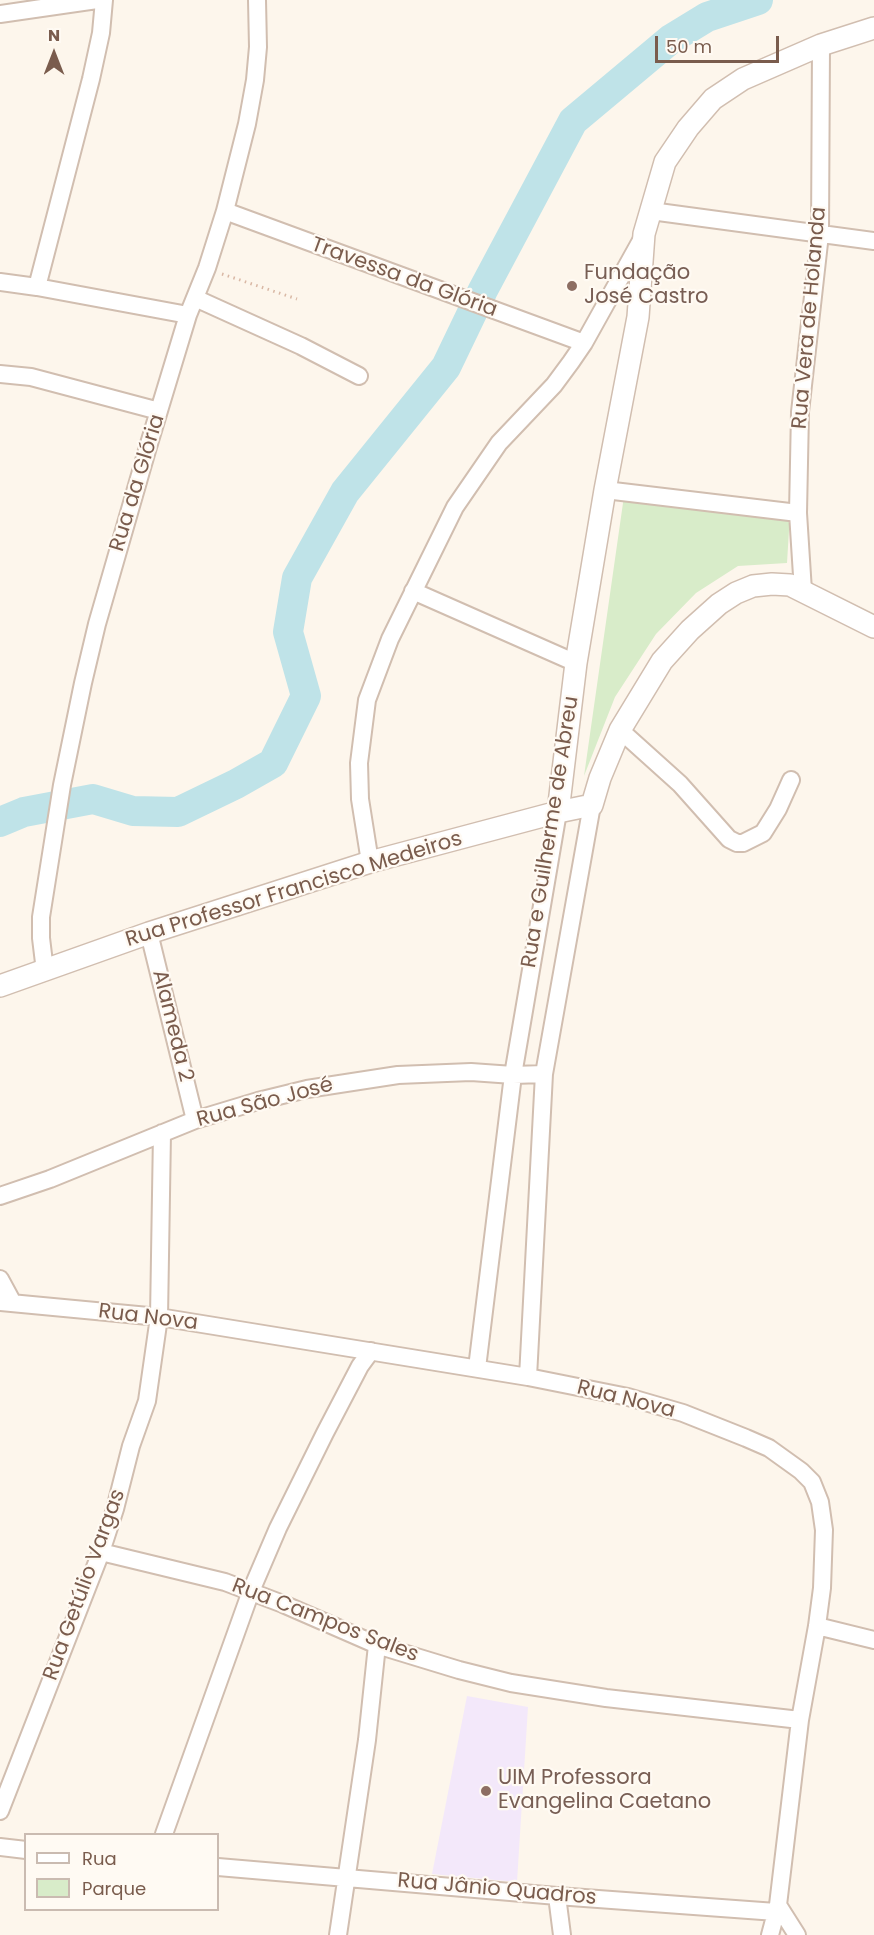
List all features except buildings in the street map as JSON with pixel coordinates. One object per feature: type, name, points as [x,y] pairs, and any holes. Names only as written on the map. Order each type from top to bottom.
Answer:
[{"type":"street","points":[[0,14],[97,0]]},
{"type":"street","points":[[38,287],[91,79],[104,0]]},
{"type":"street","name":"Rua da Glória","points":[[45,971],[41,917],[62,785],[97,624],[188,315],[207,268],[225,211],[247,124],[255,80],[258,47],[257,0]]},
{"type":"street","name":"Rua e Guilherme de Abreu","points":[[477,1368],[513,1075],[558,812],[576,663],[605,490],[638,317],[644,234],[665,162],[688,128],[713,99],[743,79],[821,45],[874,28]]},
{"type":"street","name":"Rua Vera de Holanda","points":[[803,591],[798,513],[800,412],[820,234],[821,45]]},
{"type":"street","name":"Travessa da Glória","points":[[225,211],[584,343]]},
{"type":"street","points":[[651,211],[874,241]]},
{"type":"street","points":[[370,862],[360,799],[358,762],[367,700],[390,639],[455,507],[499,443],[554,385],[584,343],[644,234]]},
{"type":"street","points":[[0,282],[188,315]]},
{"type":"street","points":[[195,298],[301,346],[359,376]]},
{"type":"street","points":[[0,374],[31,377],[159,411]]},
{"type":"street","points":[[605,490],[798,513]]},
{"type":"street","name":"Rua e Guilherme de Abreu","points":[[528,1377],[544,1074],[592,805],[600,778],[620,730],[662,662],[690,630],[719,604],[753,586],[790,585],[874,627]]},
{"type":"street","points":[[413,591],[576,663]]},
{"type":"street","points":[[620,730],[680,784],[729,839],[737,843],[743,843],[763,833],[778,809],[791,780]]},
{"type":"street","name":"Rua Professor Francisco Medeiros","points":[[0,986],[149,933],[370,862],[592,805]]},
{"type":"street","name":"Alameda 2","points":[[149,933],[195,1120]]},
{"type":"street","name":"Rua São José","points":[[0,1196],[50,1179],[195,1120],[258,1101],[356,1080],[435,1072],[544,1074]]},
{"type":"street","points":[[159,1317],[162,1133]]},
{"type":"street","points":[[0,1279],[6,1302]]},
{"type":"street","name":"Rua Nova","points":[[6,1302],[159,1317],[477,1368],[628,1397],[683,1413],[769,1448],[801,1471],[812,1482],[820,1502],[824,1530],[822,1588],[800,1720],[777,1908],[770,1935]]},
{"type":"street","name":"Rua Getúlio Vargas","points":[[0,1812],[101,1552],[115,1509],[131,1446],[147,1401],[159,1317]]},
{"type":"street","points":[[164,1833],[251,1590],[278,1528],[325,1433],[360,1366],[371,1351]]},
{"type":"street","name":"Rua Campos Sales","points":[[101,1552],[188,1572],[251,1590],[377,1645],[459,1670],[542,1688],[662,1705],[800,1720]]},
{"type":"street","points":[[817,1626],[874,1640]]},
{"type":"street","points":[[338,1935],[367,1740],[377,1645]]},
{"type":"street","points":[[0,1847],[24,1850]]},
{"type":"street","name":"Rua Jânio Quadros","points":[[219,1867],[557,1896],[777,1908]]},
{"type":"street","points":[[557,1896],[562,1935]]},
{"type":"street","points":[[777,1908],[797,1935]]},
{"type":"path","points":[[207,268],[254,286],[297,298]]},
{"type":"shaded area","name":"UIM Professora Evangelina Caetano","points":[[467,1696],[528,1707],[517,1882],[432,1874]]},
{"type":"green space","points":[[624,496],[790,514],[787,563],[738,566],[696,593],[656,634],[615,697],[584,776]]},
{"type":"waterway","points":[[0,822],[24,812],[93,799],[133,811],[178,812],[273,763],[306,696],[288,632],[297,578],[345,492],[446,367],[483,290],[573,121],[671,39],[707,17],[758,0]]},
{"type":"place","name":"Fundação José Castro","points":[[572,286]]},
{"type":"place","name":"UIM Professora Evangelina Caetano","points":[[486,1791]]}]
